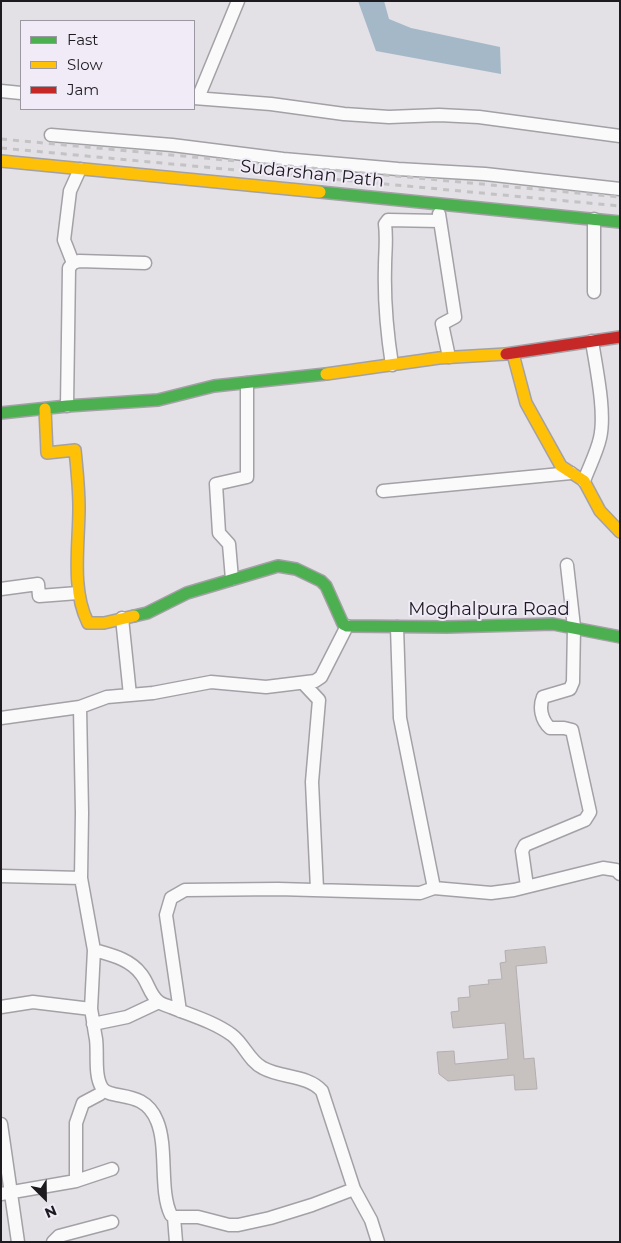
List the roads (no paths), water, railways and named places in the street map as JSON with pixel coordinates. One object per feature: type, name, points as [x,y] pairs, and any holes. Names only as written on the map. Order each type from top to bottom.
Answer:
[{"type":"street","points":[[238,1],[196,98],[257,102],[359,116],[439,115],[479,117],[620,136]]},
{"type":"street","points":[[1,91],[20,93]]},
{"type":"street","points":[[51,135],[172,145],[283,159],[485,174],[620,189]]},
{"type":"street","name":"Sudarshan Path","points":[[1,161],[620,222]]},
{"type":"street","points":[[73,263],[64,240],[70,191],[80,169]]},
{"type":"street","points":[[408,201],[410,221]]},
{"type":"street","points":[[437,204],[455,317],[442,324],[449,357]]},
{"type":"street","points":[[594,219],[594,292]]},
{"type":"street","points":[[392,365],[387,332],[385,224],[388,220],[440,221]]},
{"type":"street","points":[[68,406],[69,268],[73,263],[79,261],[145,262]]},
{"type":"street","points":[[1,414],[68,406],[158,400],[214,386],[348,372],[449,357],[513,354],[620,337]]},
{"type":"street","points":[[584,481],[600,439],[602,428],[592,341]]},
{"type":"street","points":[[513,354],[526,402],[561,466],[584,481],[600,511],[619,530]]},
{"type":"street","points":[[232,579],[230,544],[219,533],[216,484],[248,477],[247,383]]},
{"type":"street","points":[[1,718],[80,707],[107,697],[153,693],[211,682],[266,687],[304,684],[321,677],[352,626],[343,624],[326,586],[321,581],[296,569],[278,566],[187,594],[147,613],[104,623],[88,623],[84,617],[78,593],[79,494],[75,450],[47,453],[45,409]]},
{"type":"street","points":[[383,491],[571,474]]},
{"type":"street","points":[[527,886],[522,851],[525,845],[585,820],[590,812],[572,730],[550,728],[544,722],[541,703],[543,697],[570,689],[573,682],[574,626],[567,565]]},
{"type":"street","points":[[1,589],[38,584],[39,596],[78,593]]},
{"type":"street","points":[[122,618],[130,695]]},
{"type":"street","name":"Moghalpura Road","points":[[352,626],[553,624],[574,626],[620,637]]},
{"type":"street","points":[[398,627],[400,718],[434,888]]},
{"type":"street","points":[[304,684],[319,700],[312,782],[317,890]]},
{"type":"street","points":[[80,707],[81,878],[94,950],[91,1009],[99,1079],[102,1088],[106,1092],[122,1094],[146,1103],[154,1112],[159,1126],[169,1212],[174,1217],[198,1217],[230,1225],[238,1225],[270,1218],[312,1205],[354,1188]]},
{"type":"street","points":[[180,1011],[166,916],[171,898],[185,890],[420,892],[434,888],[484,894],[603,868],[616,870],[620,874]]},
{"type":"street","points":[[1,876],[81,878]]},
{"type":"street","points":[[94,950],[131,964],[141,974],[159,1002],[214,1023],[234,1036],[255,1063],[263,1068],[294,1079],[312,1082],[318,1086],[322,1091],[354,1188],[370,1220],[378,1242]]},
{"type":"street","points":[[1,1007],[33,1002],[91,1009]]},
{"type":"street","points":[[93,1024],[127,1018],[159,1002]]},
{"type":"street","points":[[76,1181],[76,1123],[83,1103],[100,1094]]},
{"type":"street","points":[[1,1124],[6,1194],[18,1242]]},
{"type":"street","points":[[6,1194],[76,1181],[112,1169]]},
{"type":"street","points":[[174,1217],[176,1242]]},
{"type":"street","points":[[54,1242],[59,1236],[112,1222]]},
{"type":"water","points":[[358,1],[384,1],[389,19],[411,28],[500,47],[501,74],[376,51]]},
{"type":"railway","points":[[1,139],[620,197]]},
{"type":"railway","points":[[1,148],[620,206]]}]
